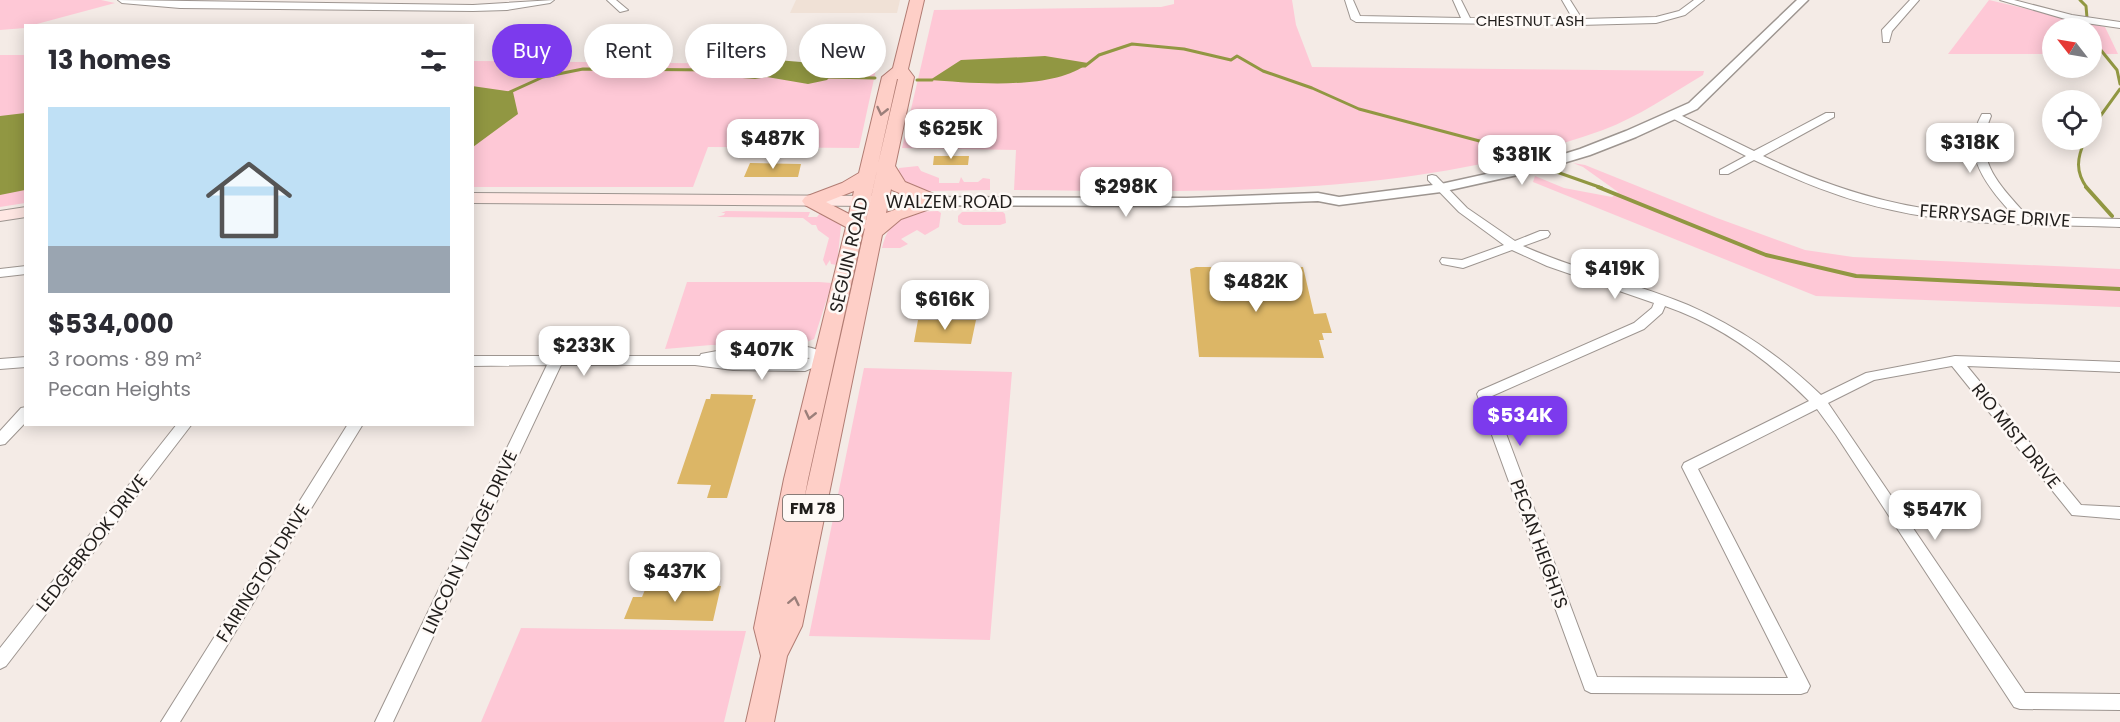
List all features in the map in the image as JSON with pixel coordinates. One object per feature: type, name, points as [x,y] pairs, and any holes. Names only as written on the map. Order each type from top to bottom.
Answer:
[{"type":"main road","name":"SEGUIN ROAD","points":[[871,201],[866,176],[890,77],[900,70],[917,0]]},
{"type":"main road","name":"SEGUIN ROAD","points":[[760,722],[774,656],[789,626],[853,323],[871,201],[886,165],[906,77],[900,70]]},
{"type":"main road","points":[[886,165],[898,186],[934,201]]},
{"type":"main road","points":[[811,201],[848,187],[866,176]]},
{"type":"main road","name":"WALZEM ROAD","points":[[474,198],[871,201]]},
{"type":"main road","points":[[811,201],[866,228],[934,201]]},
{"type":"main road","points":[[0,216],[24,212]]},
{"type":"main road","name":"SEGUIN ROAD","points":[[774,656],[767,628],[796,480],[823,358],[866,228]]},
{"type":"main road","points":[[838,393],[831,363],[823,358],[843,340],[853,323]]},
{"type":"street","points":[[122,0],[166,5],[307,3],[415,4],[490,8],[550,0]]},
{"type":"street","points":[[611,0],[623,10]]},
{"type":"street","name":"CHESTNUT ASH","points":[[1350,0],[1356,20],[1579,22],[1656,20],[1682,13],[1700,0]]},
{"type":"street","points":[[1457,0],[1467,20]]},
{"type":"street","points":[[1566,0],[1579,22]]},
{"type":"street","name":"WALZEM ROAD","points":[[871,201],[1187,202],[1318,198],[1335,191],[1437,183],[1535,167],[1585,152],[1693,106],[1803,0]]},
{"type":"street","points":[[1886,40],[1887,30],[1915,0]]},
{"type":"street","points":[[2004,0],[2072,18],[2120,25]]},
{"type":"street","name":"WALZEM ROAD","points":[[1437,183],[1562,149],[1663,110],[1684,98],[1701,96]]},
{"type":"street","points":[[1724,172],[1830,115]]},
{"type":"street","name":"FERRYSAGE DRIVE","points":[[1674,116],[1816,184],[1892,207],[1953,216],[2120,223]]},
{"type":"street","points":[[1986,116],[1979,126],[1977,141],[1980,159],[1993,185],[2023,219]]},
{"type":"street","points":[[1437,183],[1463,210],[1514,246],[1551,263],[1662,300],[1740,337],[1783,367],[1820,403],[2020,701],[2120,702]]},
{"type":"street","points":[[1446,261],[1463,264],[1544,234]]},
{"type":"street","points":[[0,273],[24,270]]},
{"type":"street","name":"PECAN HEIGHTS","points":[[1662,300],[1657,310],[1639,326],[1484,394],[1591,685],[1801,686],[1689,467],[1820,403]]},
{"type":"street","points":[[474,361],[695,360],[733,365],[805,366],[823,358]]},
{"type":"street","name":"LINCOLN VILLAGE DRIVE","points":[[384,722],[556,361]]},
{"type":"street","points":[[1820,403],[1870,376],[1955,361],[2120,367]]},
{"type":"street","name":"RIO MIST DRIVE","points":[[1955,361],[2077,512],[2120,513]]},
{"type":"street","points":[[0,364],[24,362]]},
{"type":"street","points":[[0,440],[24,414]]},
{"type":"street","name":"LEDGEBROOK DRIVE","points":[[0,661],[182,426]]},
{"type":"street","name":"FAIRINGTON DRIVE","points":[[170,722],[355,426]]},
{"type":"shaded area","points":[[0,0],[101,0],[115,3],[37,24],[24,24],[24,28],[0,30]]},
{"type":"shaded area","points":[[796,0],[900,0],[897,13],[790,13]]},
{"type":"shaded area","points":[[1174,0],[1292,0],[1296,25],[1312,67],[1704,71],[1703,75],[1654,105],[1603,130],[1531,152],[1459,168],[1385,179],[1237,190],[1014,190],[1016,150],[902,148],[934,10],[1161,7],[1174,4]]},
{"type":"shaded area","points":[[1989,0],[2066,18],[2042,18],[2042,54],[1948,54]]},
{"type":"shaded area","points":[[2102,26],[2105,27],[2118,54],[2102,54]]},
{"type":"shaded area","points":[[0,55],[24,55],[24,203],[0,207]]},
{"type":"shaded area","points":[[1045,56],[1088,63],[1073,72],[1035,81],[990,83],[930,80],[961,60]]},
{"type":"shaded area","points":[[474,61],[492,61],[492,78],[572,78],[572,62],[584,62],[584,78],[673,78],[673,63],[685,63],[685,78],[787,78],[787,64],[799,64],[799,78],[874,78],[859,148],[708,147],[693,187],[474,187]]},
{"type":"shaded area","points":[[787,61],[799,62],[799,78],[829,78],[808,84],[773,78],[787,78]]},
{"type":"shaded area","points":[[474,86],[513,92],[518,114],[474,146]]},
{"type":"shaded area","points":[[24,113],[24,190],[0,195],[0,116]]},
{"type":"shaded area","points":[[1573,163],[1585,165],[1717,218],[1805,250],[1853,257],[2120,269],[2120,307],[1816,296],[1533,182],[1535,176],[1564,188],[1612,197],[1618,192],[1583,167]]},
{"type":"shaded area","points":[[918,166],[921,171],[939,178],[939,183],[959,183],[961,177],[964,182],[990,179],[990,190],[927,191],[906,185],[898,173],[899,168]]},
{"type":"shaded area","points":[[726,211],[810,212],[808,217],[817,217],[820,213],[839,222],[841,226],[837,265],[831,264],[830,260],[826,266],[823,260],[829,238],[818,230],[816,225],[812,225],[803,218],[717,217],[724,215],[725,213],[721,213]]},
{"type":"shaded area","points":[[938,211],[941,213],[939,227],[925,235],[917,230],[901,239],[908,244],[900,248],[882,248],[890,228],[901,218],[909,214]]},
{"type":"shaded area","points":[[962,212],[1003,212],[1006,223],[963,225],[958,222],[958,216]]},
{"type":"shaded area","points":[[687,282],[832,283],[814,339],[797,346],[711,345],[665,349]]},
{"type":"shaded area","points":[[864,368],[1012,372],[990,640],[809,636]]},
{"type":"shaded area","points":[[521,628],[746,631],[724,722],[481,722]]},
{"type":"building","points":[[934,156],[969,156],[968,165],[933,165]]},
{"type":"building","points":[[750,163],[801,164],[798,177],[744,177]]},
{"type":"building","points":[[1196,267],[1303,267],[1314,314],[1326,313],[1332,333],[1322,333],[1324,340],[1319,340],[1324,358],[1199,357],[1190,269]]},
{"type":"building","points":[[918,320],[976,320],[971,344],[914,342]]},
{"type":"building","points":[[711,394],[753,395],[752,399],[756,399],[727,498],[707,498],[711,485],[677,484],[706,399],[710,399]]},
{"type":"building","points":[[647,585],[721,586],[713,621],[624,619],[633,597],[642,597]]},
{"type":"waterway","points":[[2080,0],[2086,6],[2087,18]]},
{"type":"waterway","points":[[1080,66],[1085,66],[1099,55],[1132,44],[1184,49],[1231,60],[1237,56],[1263,71],[1312,88],[1359,109],[1487,143],[1512,154]]},
{"type":"waterway","points":[[2102,52],[2117,70],[2120,84]]},
{"type":"waterway","points":[[508,93],[543,77],[583,69],[685,70]]},
{"type":"waterway","points":[[917,80],[932,80]]},
{"type":"waterway","points":[[2102,114],[2120,89]]},
{"type":"waterway","points":[[2081,150],[2078,164],[2080,176],[2087,188]]},
{"type":"waterway","points":[[1551,170],[1602,188]]},
{"type":"waterway","points":[[1598,187],[1766,255],[1856,276],[2120,289]]},
{"type":"waterway","points":[[2086,187],[2112,216]]}]
